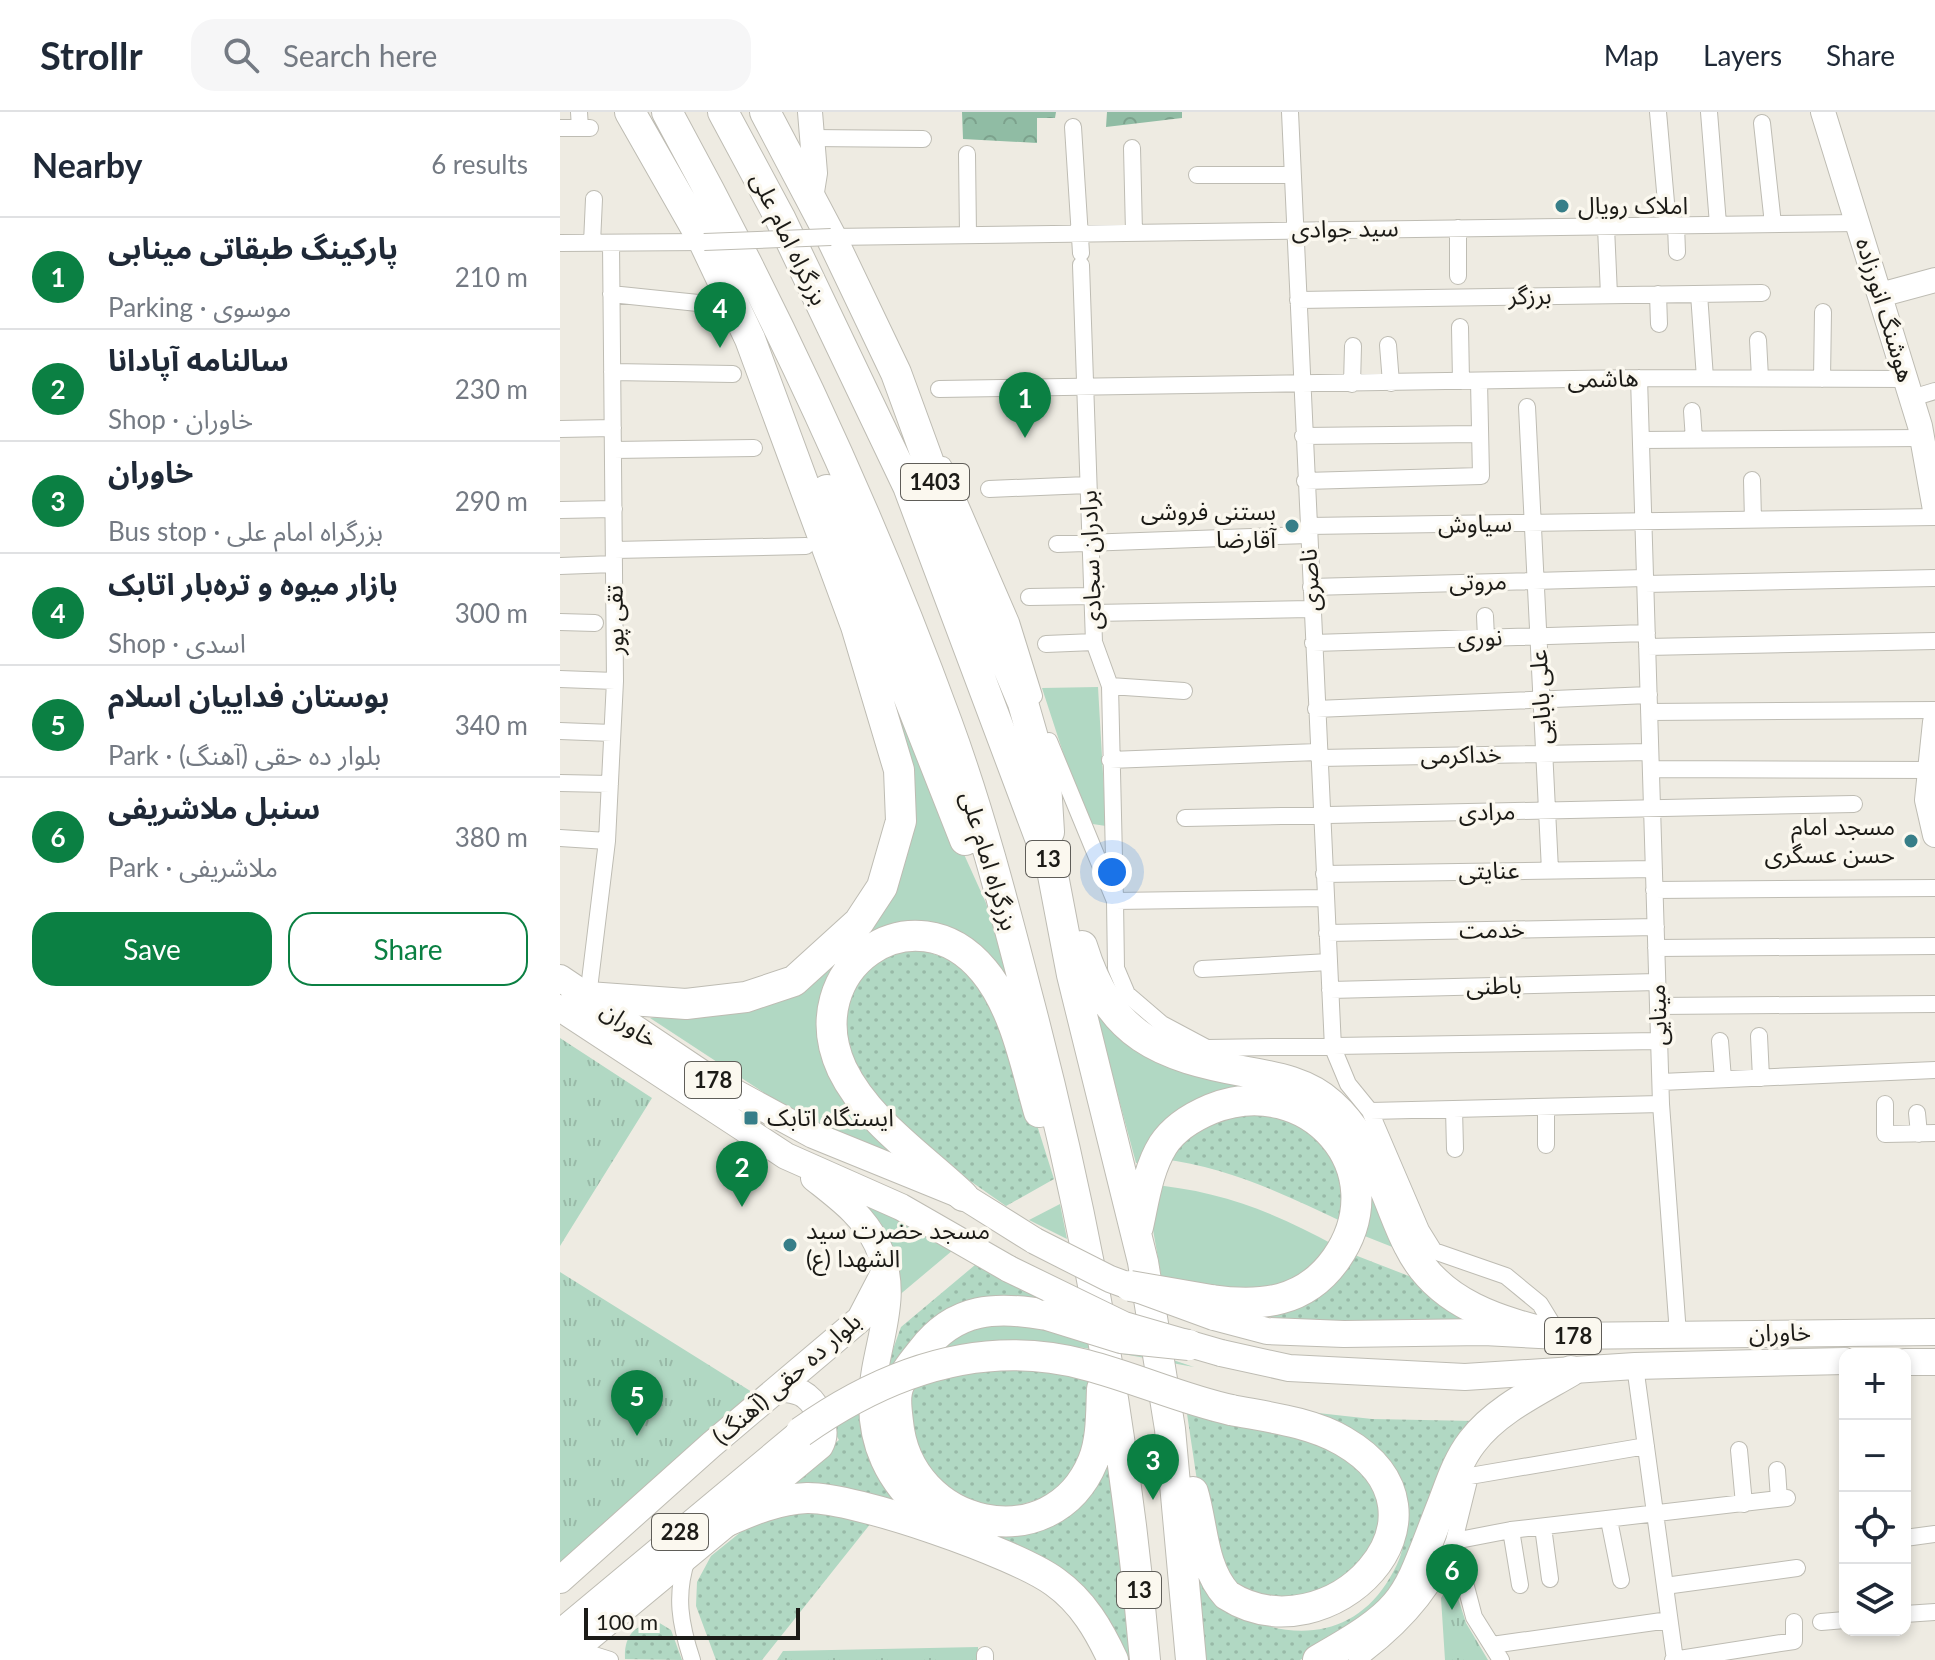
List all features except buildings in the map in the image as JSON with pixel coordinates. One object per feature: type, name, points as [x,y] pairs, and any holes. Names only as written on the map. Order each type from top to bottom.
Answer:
[{"type":"highway","points":[[574,1002],[686,1004],[746,997],[794,981],[859,922],[882,887],[895,853],[901,821],[902,794],[892,744],[827,543],[750,339],[704,242],[630,112]]},
{"type":"highway","name":"بزرگراه امام علی","points":[[667,112],[727,221],[784,337],[875,539],[949,727],[1011,933],[1073,1171],[1103,1347],[1119,1420],[1145,1660]]},
{"type":"highway","name":"بزرگراه امام علی","points":[[723,112],[780,218],[908,486],[1052,870],[1072,975],[1136,1232],[1170,1429],[1191,1660]]},
{"type":"highway","name":"1403","points":[[769,121],[831,237],[896,373],[975,589],[1023,703],[1046,783],[1052,870]]},
{"type":"highway","points":[[750,339],[782,390],[840,518],[922,738],[974,863],[1011,933]]},
{"type":"highway","points":[[1052,870],[1099,991],[1112,1012],[1133,1034],[1173,1054],[1291,1081],[1330,1102],[1361,1138],[1410,1250],[1438,1286],[1459,1301],[1504,1323],[1559,1336]]},
{"type":"highway","points":[[963,1196],[871,1111],[851,1084],[838,1057],[831,1014],[843,977],[852,962],[869,948],[890,940],[921,937],[947,944],[970,958],[992,983],[1008,1015],[1058,1177],[1083,1236]]},
{"type":"highway","points":[[1130,1286],[1213,1308],[1281,1300],[1317,1281],[1330,1267],[1355,1226],[1357,1211],[1353,1172],[1331,1133],[1301,1111],[1261,1099],[1219,1106],[1196,1115],[1163,1146],[1147,1185],[1136,1232]]},
{"type":"highway","points":[[1103,1347],[1098,1444],[1088,1469],[1070,1494],[1053,1507],[1017,1520],[983,1519],[953,1510],[929,1492],[908,1460],[899,1433],[897,1390],[931,1339],[951,1323],[983,1310],[999,1308],[1047,1315],[1121,1338],[1189,1345]]},
{"type":"highway","points":[[801,1432],[855,1397],[924,1367],[991,1356],[1037,1355],[1086,1365],[1182,1399],[1281,1420],[1342,1440],[1361,1454],[1383,1481],[1393,1515],[1393,1542],[1374,1587],[1339,1615],[1314,1624],[1275,1624],[1242,1607],[1226,1593],[1209,1563],[1194,1497],[1170,1429]]},
{"type":"highway","points":[[1318,1660],[1369,1631],[1404,1597],[1421,1567],[1455,1472],[1471,1442],[1489,1422],[1571,1371]]},
{"type":"highway","points":[[725,1522],[763,1506],[806,1498],[842,1501],[958,1539],[1029,1567],[1055,1581],[1079,1602],[1100,1632],[1113,1660]]},
{"type":"main road","points":[[769,121],[789,130],[807,112]]},
{"type":"main road","points":[[807,112],[815,173],[811,198]]},
{"type":"main road","name":"هوشنگ انورزاده","points":[[1823,112],[1880,295],[1918,389],[1935,510]]},
{"type":"main road","points":[[1880,295],[1935,280]]},
{"type":"main road","points":[[1935,722],[1931,783],[1935,835]]},
{"type":"main road","name":"خاوران","points":[[560,978],[574,1002],[786,1156],[901,1207],[1009,1269],[1124,1325],[1189,1345],[1289,1368],[1351,1374],[1465,1377],[1635,1366],[1839,1361]]},
{"type":"main road","name":"خاوران","points":[[574,1002],[813,1135],[963,1196],[1082,1267],[1130,1286]]},
{"type":"main road","points":[[786,1156],[858,1216],[878,1247],[890,1302],[875,1370],[875,1425],[879,1451],[893,1481],[906,1499],[958,1539]]},
{"type":"main road","name":"بلوار ده حقی (آهنگ)","points":[[560,1580],[860,1319],[885,1270]]},
{"type":"main road","name":"خاوران","points":[[1213,1308],[1267,1331],[1484,1332],[1559,1336],[1935,1332]]},
{"type":"main road","points":[[1911,1362],[1935,1362]]},
{"type":"main road","points":[[563,1650],[687,1558],[725,1522],[824,1440],[816,1407],[808,1397],[780,1388]]},
{"type":"main road","name":"بلوار ده حقی (آهنگ)","points":[[563,1650],[801,1432]]},
{"type":"street","name":"ناصری","points":[[1290,112],[1333,1048]]},
{"type":"street","points":[[1658,112],[1677,252]]},
{"type":"street","points":[[1709,112],[1718,224]]},
{"type":"street","points":[[560,128],[583,123]]},
{"type":"street","points":[[1762,123],[1773,224]]},
{"type":"street","name":"برادران سجادی","points":[[1073,127],[1081,259],[1094,642],[1110,686],[1116,968],[1127,994],[1162,1024],[1207,1048],[1333,1048]]},
{"type":"street","points":[[811,138],[923,139]]},
{"type":"street","points":[[1132,148],[1134,232]]},
{"type":"street","points":[[967,154],[968,235]]},
{"type":"street","points":[[1197,175],[1293,175]]},
{"type":"street","points":[[592,243],[594,199]]},
{"type":"street","name":"سید جوادی","points":[[560,243],[1296,229],[1858,223]]},
{"type":"street","points":[[1606,227],[1609,295]]},
{"type":"street","points":[[1458,228],[1458,276]]},
{"type":"street","name":"تقی پور","points":[[574,1002],[607,841],[610,784],[615,681],[611,243]]},
{"type":"street","name":"برزگر","points":[[1298,300],[1762,293]]},
{"type":"street","points":[[611,294],[698,303]]},
{"type":"street","points":[[1658,294],[1659,324]]},
{"type":"street","points":[[1699,294],[1705,378]]},
{"type":"street","points":[[1822,379],[1823,312]]},
{"type":"street","points":[[1305,481],[1481,476],[1479,434],[1460,327]]},
{"type":"street","points":[[1758,340],[1760,378]]},
{"type":"street","points":[[1388,345],[1391,383]]},
{"type":"street","points":[[1352,384],[1353,346]]},
{"type":"street","points":[[612,372],[733,374]]},
{"type":"street","points":[[896,373],[954,486],[1005,608],[1054,759],[1115,901],[1326,898]]},
{"type":"street","name":"هاشمی","points":[[939,389],[1639,378],[1822,379],[1918,389]]},
{"type":"street","name":"مینایی","points":[[1639,378],[1661,1104],[1678,1334]]},
{"type":"street","name":"علی بابایی","points":[[1527,407],[1550,870]]},
{"type":"street","points":[[1692,411],[1694,440]]},
{"type":"street","points":[[560,429],[613,428]]},
{"type":"street","points":[[1303,436],[1479,434]]},
{"type":"street","points":[[1641,440],[1927,440]]},
{"type":"street","points":[[613,450],[754,448]]},
{"type":"street","points":[[1752,480],[1753,520]]},
{"type":"street","points":[[989,489],[1088,485]]},
{"type":"street","points":[[560,510],[614,509]]},
{"type":"street","name":"سیاوش","points":[[1057,544],[1532,523],[1935,517]]},
{"type":"street","points":[[560,566],[614,557],[806,546]]},
{"type":"street","name":"مروتی","points":[[1311,587],[1535,581],[1935,578]]},
{"type":"street","points":[[1029,597],[1093,604],[1311,609]]},
{"type":"street","points":[[1485,616],[1486,638]]},
{"type":"street","points":[[560,622],[595,623]]},
{"type":"street","name":"نوری","points":[[1313,643],[1538,636],[1647,640],[1935,641]]},
{"type":"street","points":[[1046,644],[1094,642]]},
{"type":"street","points":[[560,679],[615,681]]},
{"type":"street","points":[[1110,686],[1184,691]]},
{"type":"street","points":[[1316,709],[1541,700],[1935,710]]},
{"type":"street","points":[[560,731],[612,733]]},
{"type":"street","name":"خداکرمی","points":[[1110,760],[1544,754],[1931,783]]},
{"type":"street","points":[[560,783],[610,784]]},
{"type":"street","name":"مرادی","points":[[1185,818],[1854,804]]},
{"type":"street","points":[[560,838],[607,841]]},
{"type":"street","name":"عنایتی","points":[[1324,874],[1654,869]]},
{"type":"street","points":[[1654,890],[1935,888]]},
{"type":"street","name":"خدمت","points":[[1327,933],[1656,927]]},
{"type":"street","points":[[1656,948],[1935,946]]},
{"type":"street","points":[[1202,969],[1329,962]]},
{"type":"street","name":"باطنی","points":[[1330,990],[1657,982]]},
{"type":"street","points":[[1658,1006],[1935,1004]]},
{"type":"street","points":[[1759,1036],[1761,1078]]},
{"type":"street","points":[[1559,1336],[1540,1304],[1506,1276],[1434,1251],[1370,1111],[1348,1084],[1333,1048],[1659,1041]]},
{"type":"street","points":[[1720,1041],[1723,1079]]},
{"type":"street","points":[[1661,1082],[1935,1070]]},
{"type":"street","points":[[1370,1111],[1661,1104]]},
{"type":"street","points":[[1885,1104],[1885,1134],[1927,1133],[1917,1113]]},
{"type":"street","points":[[1546,1107],[1546,1145]]},
{"type":"street","points":[[1454,1109],[1455,1149]]},
{"type":"street","points":[[1635,1366],[1674,1660],[1782,1652],[1794,1641],[1794,1622]]},
{"type":"street","points":[[1357,1660],[1410,1615],[1443,1571],[1470,1476],[1646,1446]]},
{"type":"street","points":[[1739,1450],[1744,1504]]},
{"type":"street","points":[[1454,1541],[1511,1530],[1783,1499],[1777,1470]]},
{"type":"street","points":[[1609,1520],[1621,1580]]},
{"type":"street","points":[[1543,1527],[1550,1579]]},
{"type":"street","points":[[1511,1530],[1520,1585]]},
{"type":"street","points":[[1911,1537],[1935,1534]]},
{"type":"street","points":[[1454,1541],[1474,1617],[1496,1653],[1669,1620]]},
{"type":"street","points":[[687,1558],[679,1583],[680,1624],[692,1660]]},
{"type":"street","points":[[1665,1586],[1797,1568]]},
{"type":"street","points":[[1911,1614],[1935,1612]]},
{"type":"street","points":[[1821,1622],[1839,1620]]},
{"type":"street","points":[[563,1650],[610,1660]]},
{"type":"green space","points":[[962,112],[1056,112],[1055,118],[1037,118],[1037,143],[963,139]]},
{"type":"green space","points":[[1107,112],[1182,112],[1182,118],[1106,127]]},
{"type":"green space","points":[[864,633],[986,903],[1037,1073],[988,958],[883,929],[864,936],[828,974],[817,1021],[819,1034],[841,1092],[863,1127],[921,1164],[810,1123],[650,1018],[765,999],[901,860]]},
{"type":"green space","points":[[1098,687],[1106,826],[1086,823],[1042,688]]},
{"type":"green space","points":[[906,945],[967,965],[1013,1049],[1054,1179],[1006,1206],[913,1141],[848,1069],[846,983]]},
{"type":"green space","points":[[1081,958],[1112,1017],[1129,1036],[1148,1050],[1195,1068],[1297,1093],[1331,1112],[1345,1126],[1367,1159],[1405,1252],[1357,1233],[1364,1188],[1353,1150],[1328,1120],[1294,1102],[1255,1095],[1215,1102],[1177,1124],[1147,1163],[1136,1163]]},
{"type":"green space","points":[[560,1038],[652,1098],[560,1246]]},
{"type":"green space","points":[[1262,1105],[1332,1143],[1347,1224],[1234,1175],[1161,1159],[1175,1138]]},
{"type":"green space","points":[[1145,1184],[1197,1191],[1244,1204],[1336,1246],[1290,1292],[1162,1281]]},
{"type":"green space","points":[[855,1200],[888,1210],[953,1250],[897,1297]]},
{"type":"green space","points":[[1060,1204],[1067,1239],[1029,1220]]},
{"type":"green space","points":[[1347,1252],[1414,1278],[1482,1321],[1335,1325],[1253,1315]]},
{"type":"green space","points":[[975,1265],[1111,1330],[1044,1310],[887,1366],[901,1327]]},
{"type":"green space","points":[[560,1272],[760,1397],[560,1569]]},
{"type":"green space","points":[[992,1315],[1161,1356],[1194,1367],[1093,1349],[1026,1343],[992,1343],[924,1354]]},
{"type":"green space","points":[[988,1365],[1098,1377],[1095,1437],[1061,1493],[987,1514],[921,1471],[904,1383]]},
{"type":"green space","points":[[867,1401],[904,1506],[765,1498],[839,1440],[829,1423]]},
{"type":"green space","points":[[1186,1407],[1310,1435],[1356,1459],[1386,1516],[1335,1610],[1232,1589],[1200,1501]]},
{"type":"green space","points":[[1273,1408],[1372,1419],[1475,1421],[1408,1576],[1340,1638],[1300,1660],[1204,1660],[1189,1493],[1241,1615],[1261,1624],[1301,1631],[1339,1624],[1372,1601],[1392,1574],[1402,1550],[1403,1522],[1397,1484]]},
{"type":"green space","points":[[1106,1416],[1133,1660],[1119,1660],[1110,1635],[943,1521],[928,1498],[1049,1514]]},
{"type":"green space","points":[[813,1511],[871,1523],[762,1660],[716,1660],[696,1606],[697,1582],[711,1556],[752,1523]]},
{"type":"green space","points":[[1452,1579],[1466,1623],[1488,1660],[1445,1660],[1441,1598]]},
{"type":"green space","points":[[658,1622],[671,1630],[682,1660],[625,1659],[626,1644],[632,1633],[643,1625]]},
{"type":"green space","points":[[978,1647],[978,1660],[777,1660],[783,1651]]},
{"type":"place","name":"املاک رویال","points":[[1562,206]]},
{"type":"place","name":"بازار میوه و تره‌بار اتابک","points":[[720,348]]},
{"type":"place","name":"پارکینگ طبقاتی مینابی","points":[[1025,438]]},
{"type":"place","name":"بستنی فروشی آقارضا","points":[[1292,526]]},
{"type":"place","name":"مسجد امام حسن عسگری","points":[[1911,841]]},
{"type":"place","name":"ایستگاه اتابک","points":[[751,1118]]},
{"type":"place","name":"سالنامه آپادانا","points":[[742,1207]]},
{"type":"place","name":"مسجد حضرت سید الشهدا (ع)","points":[[790,1245]]},
{"type":"place","name":"بوستان فداییان اسلام","points":[[637,1436]]},
{"type":"place","name":"خاوران","points":[[1153,1500]]},
{"type":"place","name":"سنبل ملاشریفی","points":[[1452,1610]]}]
